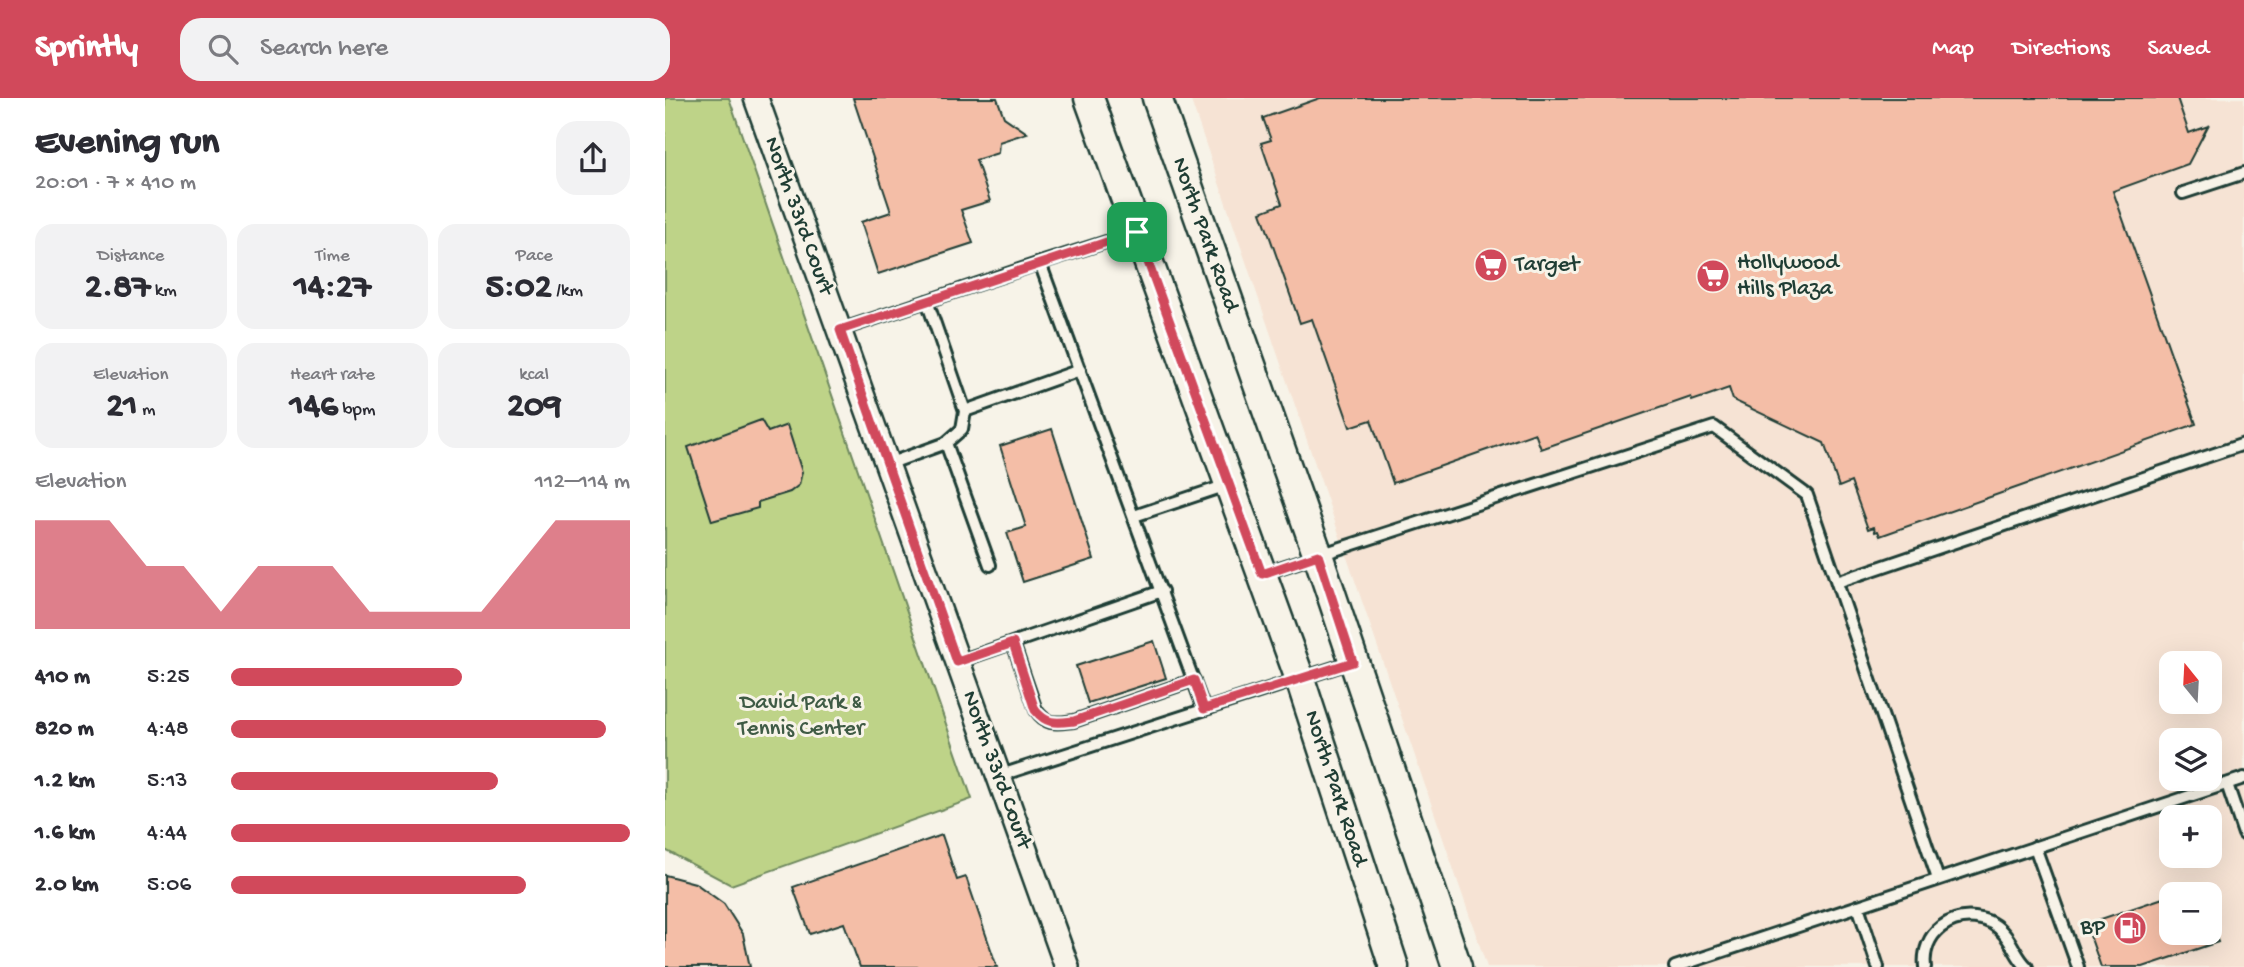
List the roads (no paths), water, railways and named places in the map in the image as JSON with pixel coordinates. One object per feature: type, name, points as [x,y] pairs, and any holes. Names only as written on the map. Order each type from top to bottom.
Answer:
[{"type":"street","name":"North 33rd Court","points":[[756,98],[1067,967]]},
{"type":"street","name":"North Park Road","points":[[1089,98],[1300,679],[1394,967]]},
{"type":"street","name":"North Park Road","points":[[1157,98],[1318,555],[1457,967]]},
{"type":"lane","points":[[2183,193],[2244,173]]},
{"type":"lane","points":[[840,330],[1137,232]]},
{"type":"lane","points":[[1040,263],[1204,709]]},
{"type":"lane","points":[[888,464],[946,443],[962,429],[965,411],[927,302]]},
{"type":"lane","points":[[965,411],[1080,370]]},
{"type":"lane","points":[[1262,574],[1714,427],[1807,495],[1938,879]]},
{"type":"lane","points":[[946,443],[991,565]]},
{"type":"lane","points":[[1837,582],[2244,444]]},
{"type":"lane","points":[[1134,516],[1229,484]]},
{"type":"lane","points":[[957,662],[1162,591]]},
{"type":"lane","points":[[1013,643],[1035,710],[1042,719],[1055,723],[1074,721],[1194,680]]},
{"type":"lane","points":[[998,776],[1353,662]]},
{"type":"lane","points":[[1675,967],[2244,778]]},
{"type":"lane","points":[[2227,784],[2244,834]]},
{"type":"lane","points":[[2035,847],[2078,967]]},
{"type":"lane","points":[[1858,906],[1878,967]]},
{"type":"lane","points":[[1925,967],[1927,944],[1934,933],[1959,918],[1975,917],[1990,922],[2005,933],[2017,957],[2027,967]]},
{"type":"place","name":"Target","points":[[1491,265]]},
{"type":"place","name":"Hollywood Hills Plaza","points":[[1713,276]]},
{"type":"place","name":"BP","points":[[2130,928]]},
{"type":"park label","name":"David Park & Tennis Center","points":[[801,716]]}]
